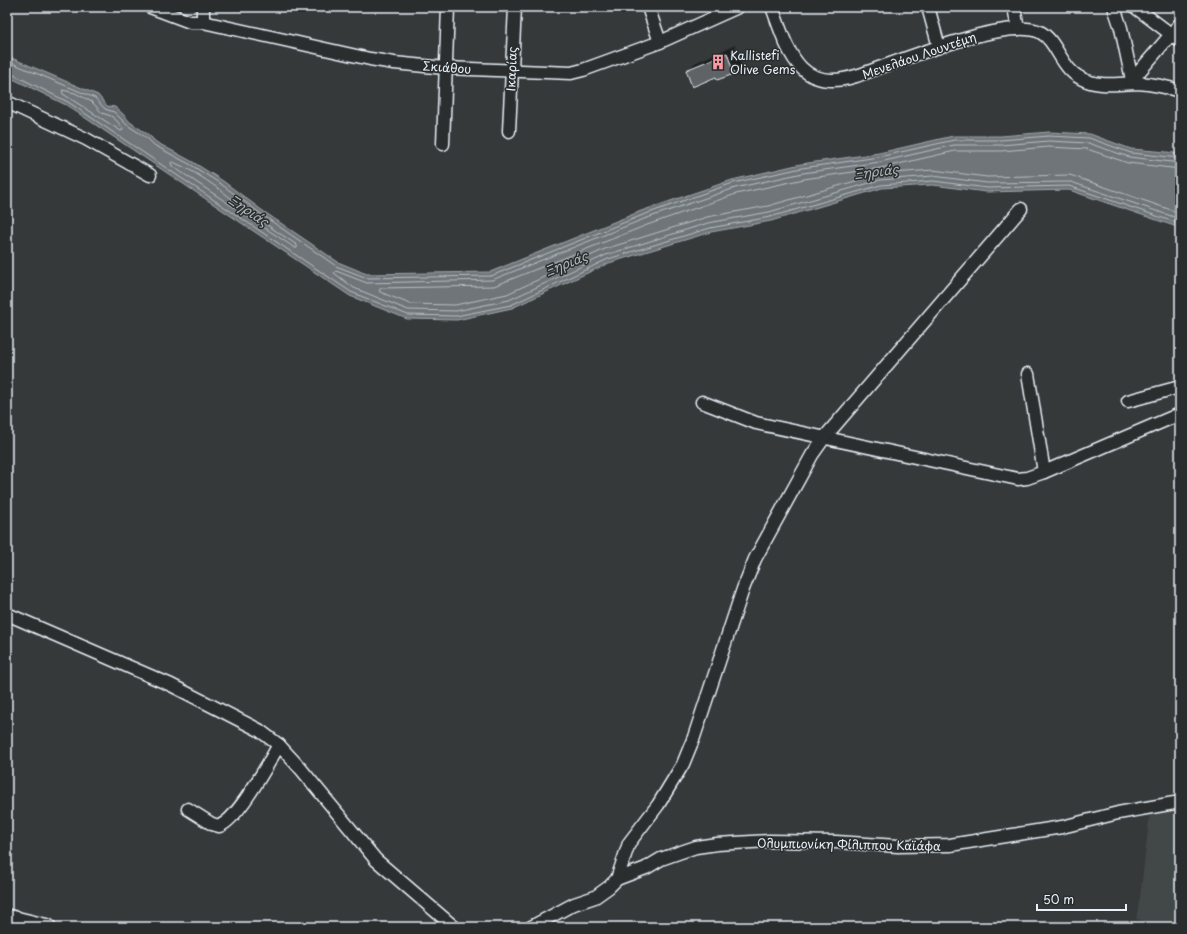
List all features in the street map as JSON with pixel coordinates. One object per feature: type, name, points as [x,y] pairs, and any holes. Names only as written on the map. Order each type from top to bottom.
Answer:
[{"type":"main road","points":[[7,917],[48,927]]},
{"type":"street","name":"Σκιάθου","points":[[150,7],[190,22],[203,22],[370,59],[445,68],[577,72],[660,42],[738,7]]},
{"type":"street","points":[[203,7],[203,22]]},
{"type":"street","points":[[443,144],[448,7]]},
{"type":"street","name":"Ικαρίας","points":[[509,131],[514,7]]},
{"type":"street","points":[[648,7],[660,42]]},
{"type":"street","name":"Μενελάου Λουντέμη","points":[[772,7],[787,47],[795,61],[806,71],[820,79],[834,81],[849,78],[956,41],[978,35],[1018,29],[1033,30],[1043,34],[1069,69],[1080,79],[1098,84],[1132,82],[1180,91]]},
{"type":"street","points":[[928,7],[939,47]]},
{"type":"street","points":[[1014,7],[1018,29]]},
{"type":"street","points":[[1114,7],[1121,28],[1132,82]]},
{"type":"street","points":[[1136,7],[1175,38]]},
{"type":"street","points":[[1132,82],[1175,38],[1180,24]]},
{"type":"street","points":[[7,102],[86,139],[150,175]]},
{"type":"street","points":[[531,927],[574,904],[595,897],[617,879],[629,844],[658,805],[683,764],[694,737],[743,589],[755,559],[812,455],[824,438],[1021,209]]},
{"type":"street","points":[[1028,374],[1044,472]]},
{"type":"street","points":[[1128,401],[1180,388]]},
{"type":"street","points":[[702,402],[756,423],[1018,479],[1027,478],[1044,472],[1180,414]]},
{"type":"street","points":[[7,614],[171,685],[259,730],[279,745],[314,784],[376,860],[454,927]]},
{"type":"street","points":[[188,809],[212,824],[219,826],[229,820],[239,809],[279,745]]},
{"type":"street","name":"Ολυμπιονίκη Φίλιππου Καϊάφα","points":[[617,879],[646,868],[661,859],[696,847],[717,844],[792,841],[898,846],[950,845],[1062,827],[1118,813],[1180,802]]},
{"type":"shaded area","points":[[1180,807],[1180,919],[1177,927],[1166,927],[1136,919],[1150,812]]},
{"type":"water","name":"Ξηριάς","points":[[7,56],[98,95],[107,106],[115,107],[130,122],[149,135],[156,142],[193,162],[223,181],[263,211],[338,262],[367,274],[490,272],[641,211],[732,180],[801,164],[879,153],[953,136],[1001,136],[1049,132],[1090,134],[1131,149],[1180,154],[1180,228],[1069,190],[986,192],[933,185],[882,188],[771,221],[711,232],[609,263],[512,308],[457,320],[407,319],[350,296],[66,105],[7,76]]},
{"type":"building","name":"Kallistefi Olive Gems","points":[[727,53],[734,74],[717,80],[716,77],[692,87],[686,70]]},
{"type":"place","name":"Kallistefi Olive Gems","points":[[718,62]]}]
